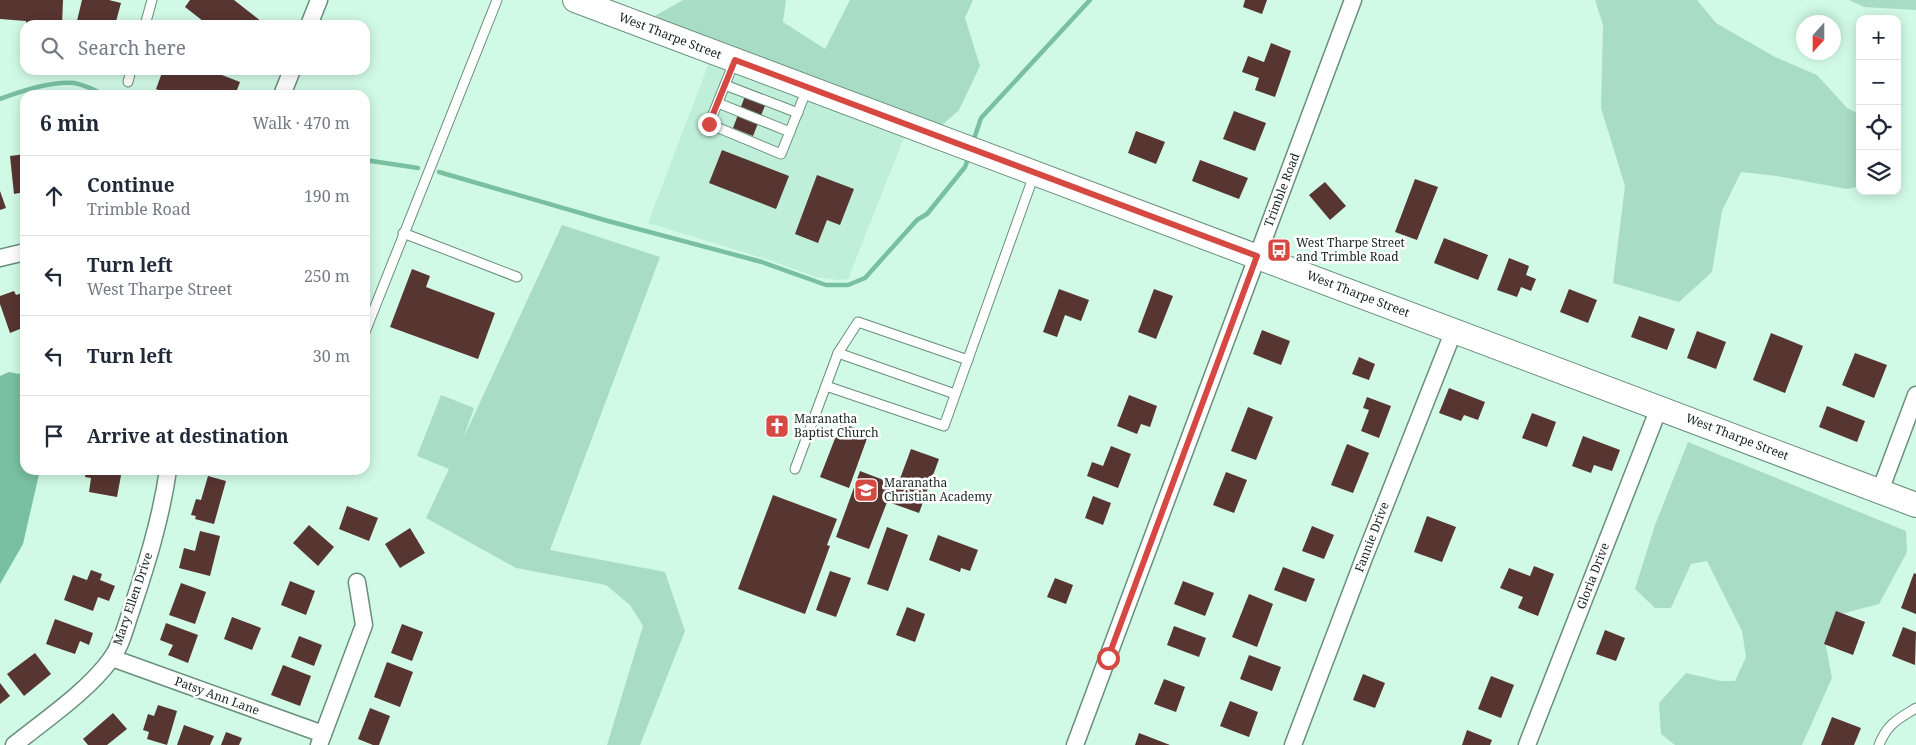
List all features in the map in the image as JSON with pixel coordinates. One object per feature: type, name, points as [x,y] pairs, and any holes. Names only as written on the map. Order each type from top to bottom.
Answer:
[{"type":"main road","name":"West Tharpe Street","points":[[576,0],[1916,505]]},
{"type":"street","points":[[311,20],[319,0]]},
{"type":"street","name":"Trimble Road","points":[[1075,745],[1353,0]]},
{"type":"street","points":[[284,90],[290,75]]},
{"type":"street","points":[[0,258],[20,253]]},
{"type":"street","name":"Fannie Drive","points":[[1293,745],[1454,330]]},
{"type":"street","points":[[1880,491],[1916,396]]},
{"type":"street","name":"Gloria Drive","points":[[1527,745],[1659,408]]},
{"type":"street","name":"Mary Ellen Drive","points":[[14,745],[73,698],[112,658],[122,638],[138,591],[163,500],[167,475]]},
{"type":"street","points":[[321,740],[364,625],[357,582]]},
{"type":"street","name":"Patsy Ann Lane","points":[[112,658],[321,740]]},
{"type":"lane","points":[[146,20],[152,0]]},
{"type":"lane","points":[[370,319],[498,0]]},
{"type":"lane","points":[[735,60],[709,124],[781,154],[808,87]]},
{"type":"lane","points":[[128,82],[130,75]]},
{"type":"lane","points":[[725,85],[798,113]]},
{"type":"lane","points":[[718,103],[790,132]]},
{"type":"lane","points":[[826,386],[944,426],[1035,172]]},
{"type":"lane","points":[[403,233],[517,277]]},
{"type":"lane","points":[[795,469],[838,353],[858,322],[968,360]]},
{"type":"lane","points":[[838,353],[955,394]]},
{"type":"lane","points":[[1879,745],[1884,734],[1895,720],[1916,708]]},
{"type":"shaded area","points":[[683,0],[786,0],[783,22],[825,49],[850,0],[973,0],[965,18],[980,66],[959,110],[941,126],[653,17]]},
{"type":"shaded area","points":[[1595,0],[1697,0],[1716,23],[1775,57],[1817,75],[1847,108],[1856,112],[1856,187],[1847,189],[1777,176],[1741,172],[1722,211],[1712,272],[1679,302],[1613,283],[1625,186],[1601,108],[1603,25]]},
{"type":"shaded area","points":[[1849,0],[1916,0],[1916,10],[1864,7]]},
{"type":"shaded area","points":[[710,60],[906,133],[848,279],[839,280],[816,277],[766,259],[648,223]]},
{"type":"shaded area","points":[[562,225],[660,257],[550,550],[665,572],[685,631],[640,745],[607,745],[643,626],[630,605],[606,585],[516,568],[426,518],[449,469],[417,456],[441,395],[474,408],[463,439]]},
{"type":"shaded area","points":[[9,372],[20,374],[20,475],[39,475],[23,544],[0,584],[0,376]]},
{"type":"shaded area","points":[[1688,442],[1906,531],[1907,552],[1879,604],[1837,615],[1826,646],[1832,678],[1802,745],[1675,745],[1661,734],[1659,703],[1686,673],[1720,681],[1735,681],[1746,657],[1742,631],[1707,561],[1691,564],[1671,608],[1655,608],[1635,589],[1655,525]]},
{"type":"building","points":[[0,0],[63,0],[62,20],[0,19]]},
{"type":"building","points":[[82,0],[109,0],[121,3],[116,20],[77,20]]},
{"type":"building","points":[[190,0],[234,0],[260,20],[202,20],[185,7]]},
{"type":"building","points":[[1245,0],[1267,0],[1262,14],[1243,7]]},
{"type":"building","points":[[1271,43],[1291,51],[1275,97],[1255,90],[1259,78],[1242,72],[1248,56],[1264,62]]},
{"type":"building","points":[[161,75],[222,75],[240,82],[237,90],[156,89]]},
{"type":"building","points":[[745,96],[766,103],[753,136],[733,128]]},
{"type":"building","points":[[1234,111],[1266,123],[1255,151],[1223,139]]},
{"type":"building","points":[[1136,131],[1165,142],[1156,164],[1128,153]]},
{"type":"building","points":[[722,150],[789,176],[776,209],[709,183]]},
{"type":"building","points":[[20,155],[20,193],[14,194],[10,156]]},
{"type":"building","points":[[1200,160],[1248,178],[1239,199],[1192,181]]},
{"type":"building","points":[[817,175],[854,189],[840,225],[827,220],[818,243],[795,234]]},
{"type":"building","points":[[1415,179],[1438,187],[1417,240],[1395,232]]},
{"type":"building","points":[[1325,182],[1346,206],[1330,220],[1309,195]]},
{"type":"building","points":[[0,191],[6,208],[0,210]]},
{"type":"building","points":[[1444,238],[1488,255],[1478,280],[1434,263]]},
{"type":"building","points":[[1509,258],[1529,266],[1526,275],[1536,279],[1531,291],[1521,287],[1517,297],[1497,290]]},
{"type":"building","points":[[412,269],[430,276],[426,287],[495,313],[478,359],[390,327]]},
{"type":"building","points":[[1059,289],[1089,300],[1081,321],[1065,315],[1057,337],[1043,332]]},
{"type":"building","points":[[1154,289],[1173,296],[1156,339],[1138,332]]},
{"type":"building","points":[[1569,289],[1597,300],[1588,323],[1560,312]]},
{"type":"building","points":[[14,291],[16,295],[20,294],[20,329],[10,333],[0,304],[0,296]]},
{"type":"building","points":[[1639,316],[1675,329],[1667,350],[1631,337]]},
{"type":"building","points":[[1262,330],[1290,341],[1281,365],[1253,354]]},
{"type":"building","points":[[1697,331],[1726,342],[1716,369],[1687,358]]},
{"type":"building","points":[[1771,333],[1803,346],[1785,393],[1753,380]]},
{"type":"building","points":[[1855,353],[1887,365],[1874,398],[1842,385]]},
{"type":"building","points":[[1359,357],[1375,364],[1369,380],[1352,374]]},
{"type":"building","points":[[1449,388],[1485,402],[1478,420],[1464,415],[1461,421],[1439,413]]},
{"type":"building","points":[[1129,395],[1157,406],[1150,427],[1141,424],[1137,434],[1117,426]]},
{"type":"building","points":[[1367,397],[1391,406],[1379,438],[1361,431],[1369,410],[1363,408]]},
{"type":"building","points":[[1827,406],[1865,421],[1857,442],[1819,427]]},
{"type":"building","points":[[1248,407],[1273,417],[1256,460],[1231,451]]},
{"type":"building","points":[[1532,413],[1556,422],[1547,447],[1522,438]]},
{"type":"building","points":[[841,423],[869,433],[849,488],[820,477]]},
{"type":"building","points":[[1583,436],[1620,450],[1612,471],[1594,465],[1591,473],[1572,466]]},
{"type":"building","points":[[1347,444],[1369,453],[1353,493],[1331,485]]},
{"type":"building","points":[[1111,446],[1131,454],[1118,488],[1087,476],[1092,462],[1103,466]]},
{"type":"building","points":[[911,449],[939,459],[919,513],[891,503]]},
{"type":"building","points":[[860,471],[894,484],[869,549],[836,537]]},
{"type":"building","points":[[1226,472],[1247,480],[1234,513],[1213,505]]},
{"type":"building","points":[[85,475],[121,475],[117,497],[89,492],[91,478],[85,477]]},
{"type":"building","points":[[208,476],[226,481],[214,524],[195,519],[196,516],[191,515],[196,499],[201,500]]},
{"type":"building","points":[[773,495],[837,519],[827,545],[830,546],[805,614],[738,589]]},
{"type":"building","points":[[1093,496],[1111,503],[1103,525],[1085,518]]},
{"type":"building","points":[[347,506],[378,518],[369,541],[339,529]]},
{"type":"building","points":[[1427,516],[1456,527],[1442,562],[1414,552]]},
{"type":"building","points":[[309,525],[334,547],[318,566],[293,543]]},
{"type":"building","points":[[1312,526],[1334,535],[1324,559],[1302,551]]},
{"type":"building","points":[[887,527],[908,535],[888,591],[867,584]]},
{"type":"building","points":[[410,528],[425,553],[400,568],[385,544]]},
{"type":"building","points":[[200,531],[220,536],[210,576],[179,568],[184,548],[195,551]]},
{"type":"building","points":[[938,535],[978,550],[970,571],[961,568],[960,572],[929,560]]},
{"type":"building","points":[[1534,566],[1554,574],[1538,616],[1518,608],[1523,597],[1500,588],[1509,568],[1530,576]]},
{"type":"building","points":[[1283,567],[1315,579],[1306,602],[1274,590]]},
{"type":"building","points":[[91,570],[102,574],[100,580],[115,586],[109,601],[98,597],[93,611],[64,600],[73,575],[87,580]]},
{"type":"building","points":[[830,571],[851,578],[836,617],[816,610]]},
{"type":"building","points":[[1914,573],[1916,574],[1916,614],[1901,608]]},
{"type":"building","points":[[1055,578],[1073,585],[1066,604],[1047,597]]},
{"type":"building","points":[[290,581],[315,591],[306,615],[281,605]]},
{"type":"building","points":[[1183,581],[1214,593],[1205,616],[1174,604]]},
{"type":"building","points":[[181,583],[206,592],[195,624],[169,615]]},
{"type":"building","points":[[1249,594],[1273,604],[1257,647],[1232,637]]},
{"type":"building","points":[[907,607],[925,614],[915,642],[896,635]]},
{"type":"building","points":[[1836,611],[1865,622],[1853,655],[1824,644]]},
{"type":"building","points":[[232,617],[261,628],[252,650],[224,639]]},
{"type":"building","points":[[55,619],[93,633],[89,645],[80,641],[75,654],[46,644]]},
{"type":"building","points":[[166,623],[198,635],[188,663],[168,655],[173,645],[160,640]]},
{"type":"building","points":[[402,624],[423,632],[412,661],[391,653]]},
{"type":"building","points":[[1174,626],[1206,638],[1199,657],[1167,645]]},
{"type":"building","points":[[1903,627],[1916,632],[1915,665],[1892,656]]},
{"type":"building","points":[[1605,630],[1625,638],[1616,661],[1596,654]]},
{"type":"building","points":[[299,636],[322,645],[314,666],[291,657]]},
{"type":"building","points":[[35,653],[51,674],[24,696],[7,674]]},
{"type":"building","points":[[1249,655],[1281,667],[1272,691],[1240,679]]},
{"type":"building","points":[[387,662],[413,672],[400,707],[374,697]]},
{"type":"building","points":[[283,665],[311,676],[300,706],[271,695]]},
{"type":"building","points":[[1363,674],[1385,683],[1375,708],[1353,700]]},
{"type":"building","points":[[1491,676],[1514,685],[1501,718],[1478,709]]},
{"type":"building","points":[[1164,679],[1185,687],[1176,712],[1154,704]]},
{"type":"building","points":[[0,683],[10,696],[0,704]]},
{"type":"building","points":[[1230,701],[1258,712],[1249,737],[1220,726]]},
{"type":"building","points":[[158,705],[177,711],[167,745],[147,739],[149,732],[143,730],[148,714],[154,716]]},
{"type":"building","points":[[370,708],[390,716],[379,745],[373,745],[358,739]]},
{"type":"building","points":[[113,713],[127,729],[107,745],[88,745],[83,739]]},
{"type":"building","points":[[1832,717],[1861,728],[1854,745],[1821,745]]},
{"type":"building","points":[[184,725],[214,736],[210,745],[177,745]]},
{"type":"building","points":[[1467,730],[1492,740],[1490,745],[1462,745]]},
{"type":"building","points":[[226,732],[242,738],[239,745],[221,745]]},
{"type":"building","points":[[1139,733],[1170,745],[1135,745]]},
{"type":"waterway","points":[[974,139],[981,118],[1090,0]]},
{"type":"waterway","points":[[27,90],[65,83],[74,83],[93,90]]},
{"type":"waterway","points":[[0,99],[20,92]]},
{"type":"waterway","points":[[439,172],[608,221],[762,262],[826,285],[848,285],[865,278],[917,220],[927,214],[965,167],[968,159]]},
{"type":"waterway","points":[[370,161],[418,168]]},
{"type":"place","name":"West Tharpe Street and Trimble Road","points":[[1279,250]]},
{"type":"place","name":"Maranatha Baptist Church","points":[[777,426]]},
{"type":"place","name":"Maranatha Christian Academy","points":[[866,490]]},
{"type":"route","points":[[709,124],[735,60],[1257,256],[1108,658]]}]
